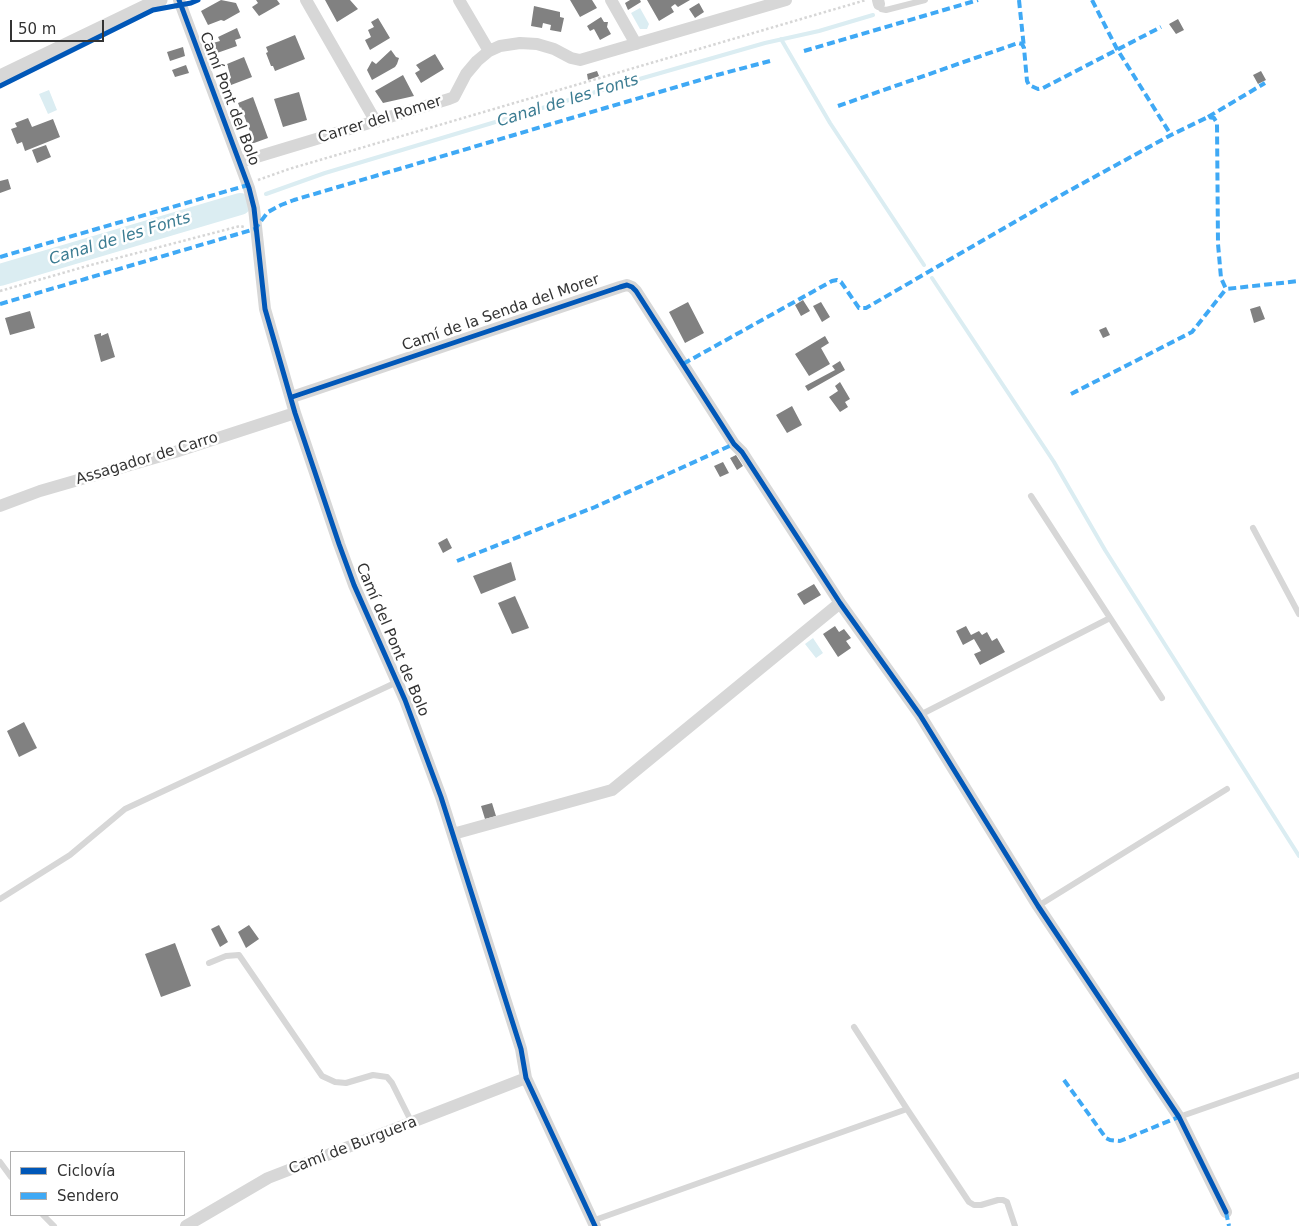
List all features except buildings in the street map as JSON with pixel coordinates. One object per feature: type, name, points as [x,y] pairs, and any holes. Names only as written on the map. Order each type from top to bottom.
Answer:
[{"type":"street","points":[[70,42],[138,0]]},
{"type":"street","points":[[0,77],[160,0]]},
{"type":"street","name":"Camí Pont del Bolo","points":[[179,0],[240,162],[254,208]]},
{"type":"street","points":[[306,0],[376,122]]},
{"type":"street","points":[[459,0],[489,51]]},
{"type":"street","points":[[612,0],[636,44]]},
{"type":"street","name":"Carrer del Romer","points":[[240,162],[454,97],[466,74],[489,51],[509,44],[528,43],[546,46],[571,58],[580,60],[767,3],[786,0]]},
{"type":"street","name":"Camí del Pont de Bolo","points":[[254,208],[265,309],[292,397],[295,413],[346,565],[397,682],[441,796],[521,1049],[526,1078],[538,1100],[594,1224]]},
{"type":"street","name":"Camí de la Senda del Morer","points":[[292,397],[627,285],[636,291],[734,444],[742,452],[840,603]]},
{"type":"street","name":"Assagador de Carro","points":[[0,506],[295,413]]},
{"type":"street","points":[[453,834],[612,790],[840,603],[920,715],[1038,906],[1179,1117],[1226,1212]]},
{"type":"street","name":"Camí de Burguera","points":[[186,1226],[268,1178],[526,1078]]},
{"type":"lane","points":[[878,2],[881,9],[886,10],[926,0]]},
{"type":"lane","points":[[1031,496],[1162,698]]},
{"type":"lane","points":[[1253,528],[1299,614]]},
{"type":"lane","points":[[920,715],[1110,618]]},
{"type":"lane","points":[[0,899],[70,855],[126,808],[397,682]]},
{"type":"lane","points":[[1038,906],[1227,788]]},
{"type":"lane","points":[[209,963],[226,956],[238,955],[322,1076],[336,1082],[346,1083],[372,1075],[387,1077],[392,1083],[412,1123]]},
{"type":"lane","points":[[854,1027],[969,1202],[974,1205],[998,1200],[1007,1202],[1015,1226]]},
{"type":"lane","points":[[1179,1117],[1299,1075]]},
{"type":"lane","points":[[594,1224],[907,1109]]},
{"type":"lane","points":[[0,1162],[10,1176]]},
{"type":"lane","points":[[44,1216],[54,1226]]},
{"type":"path","points":[[248,186],[289,169],[866,0]]},
{"type":"path","points":[[0,291],[240,226],[255,229]]},
{"type":"shaded area","points":[[640,8],[649,24],[647,29],[640,29],[631,13]]},
{"type":"shaded area","points":[[49,90],[57,110],[48,114],[39,94]]},
{"type":"shaded area","points":[[813,638],[823,653],[816,658],[805,644]]},
{"type":"waterway","name":"Canal de les Fonts","points":[[266,194],[325,173],[629,82],[765,43],[819,31],[873,15]]},
{"type":"waterway","points":[[781,39],[830,123],[924,265]]},
{"type":"waterway","name":"Canal de les Fonts","points":[[0,275],[240,204]]},
{"type":"waterway","points":[[932,278],[1054,462],[1105,550],[1299,856]]},
{"type":"marked path","points":[[804,51],[978,0]]},
{"type":"marked path","points":[[1019,0],[1024,48]]},
{"type":"marked path","points":[[1092,0],[1117,49],[1171,135]]},
{"type":"marked path","points":[[838,106],[1018,43],[1022,44],[1024,48],[1029,85],[1038,89],[1043,88],[1161,27]]},
{"type":"marked path","points":[[0,304],[255,229],[268,212],[294,200],[770,61]]},
{"type":"marked path","points":[[1208,117],[1265,83]]},
{"type":"marked path","points":[[683,364],[832,281],[837,280],[841,282],[859,308],[866,308],[1065,193],[1208,117],[1214,118],[1217,123],[1218,244],[1221,278],[1226,289],[1299,281]]},
{"type":"marked path","points":[[0,257],[248,185]]},
{"type":"marked path","points":[[1071,394],[1192,332],[1226,289]]},
{"type":"marked path","points":[[457,561],[595,507],[734,444]]},
{"type":"marked path","points":[[1064,1080],[1106,1138],[1110,1140],[1120,1141],[1179,1117]]},
{"type":"marked path","points":[[1226,1212],[1229,1226]]},
{"type":"cycle path","points":[[179,0],[249,188],[254,208],[265,309],[295,413],[339,544],[354,585],[405,700],[441,797],[521,1049],[526,1078],[595,1226]]},
{"type":"cycle path","points":[[0,86],[153,10],[198,0]]},
{"type":"cycle path","points":[[292,397],[620,287],[627,285],[632,287],[840,603],[920,715],[1038,906],[1179,1117],[1226,1212]]}]
